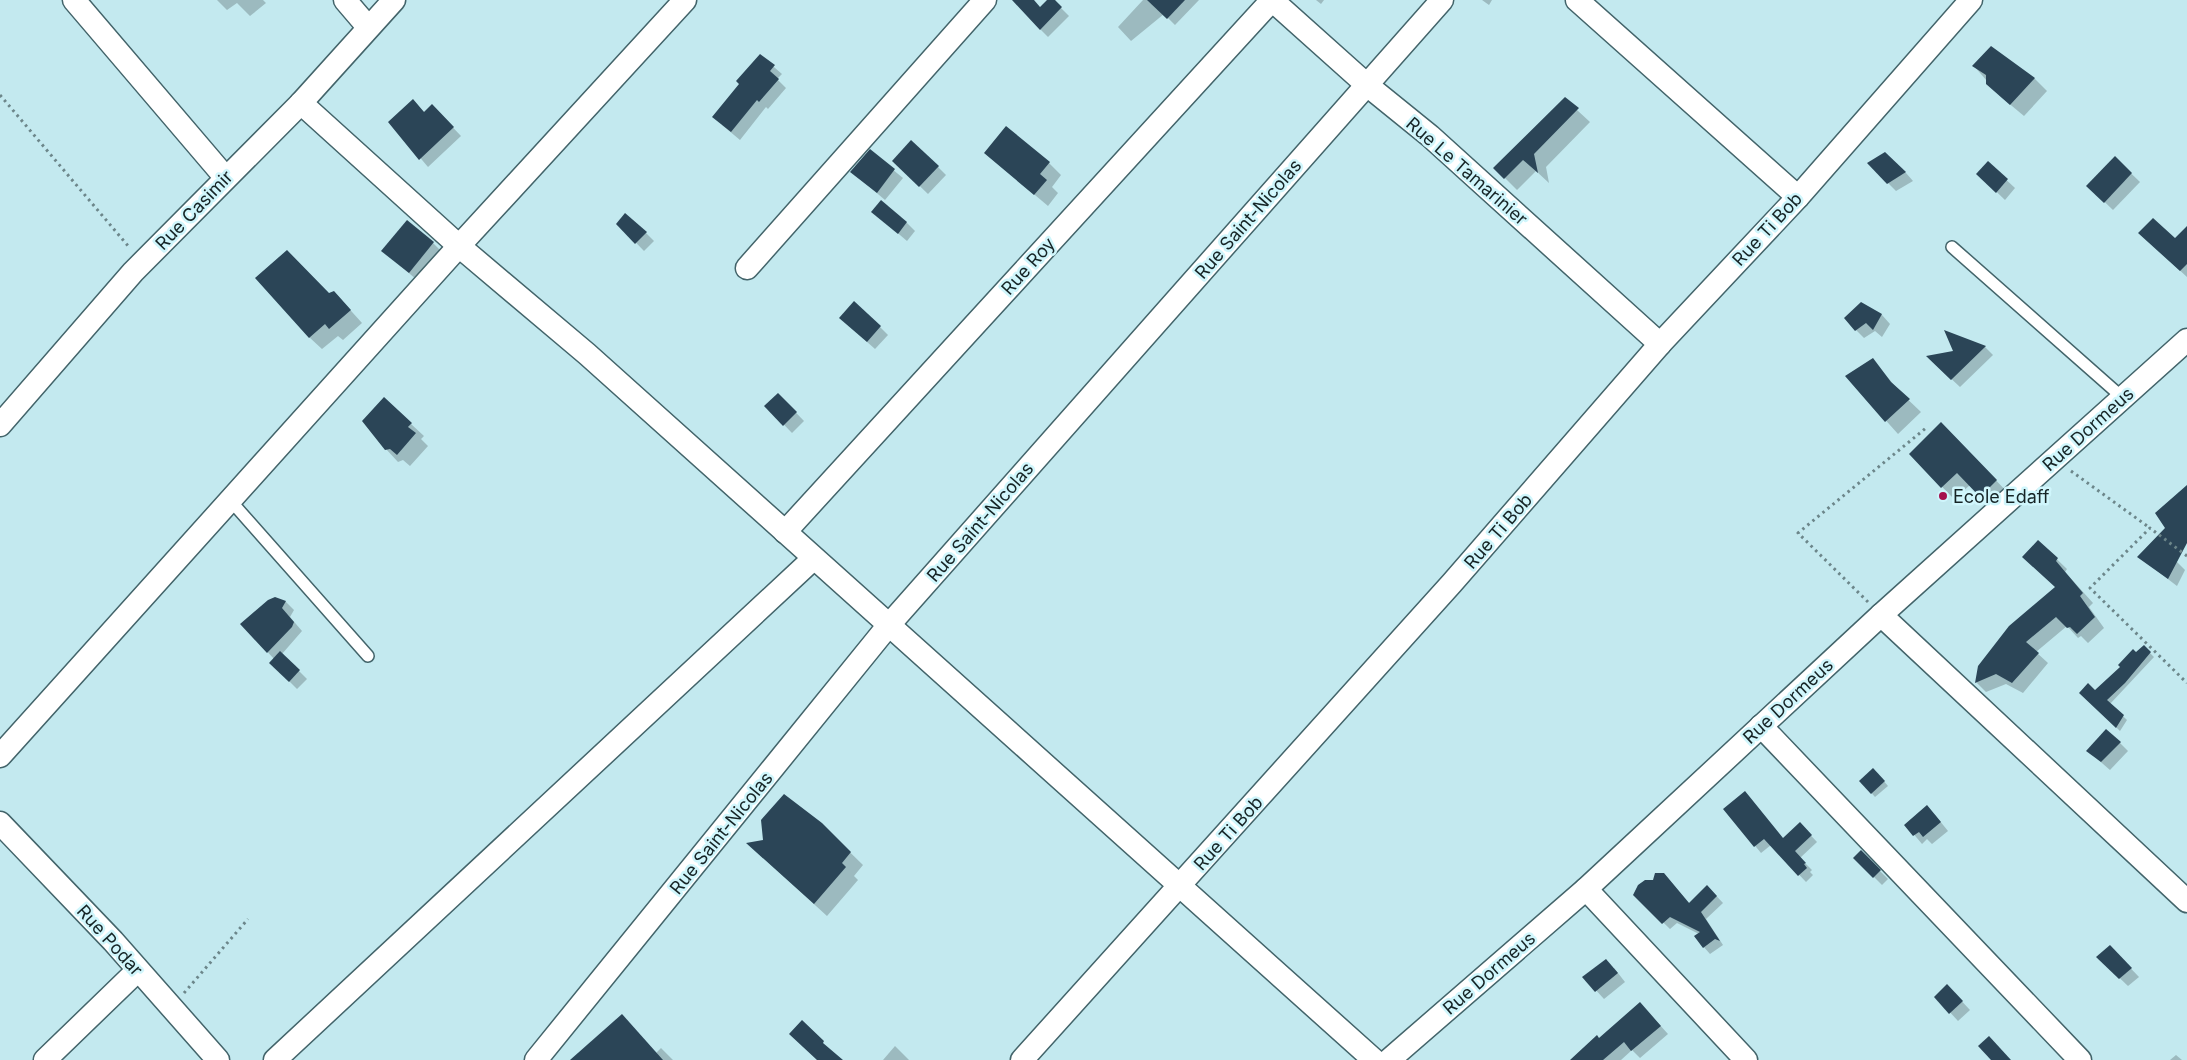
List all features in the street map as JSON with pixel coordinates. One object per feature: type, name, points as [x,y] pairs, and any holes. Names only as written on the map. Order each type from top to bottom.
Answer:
[{"type":"street","points":[[74,0],[225,177]]},
{"type":"street","points":[[345,0],[368,27]]},
{"type":"street","name":"Rue Casimir","points":[[0,425],[142,263],[300,103],[394,0]]},
{"type":"street","points":[[0,756],[459,246],[685,0]]},
{"type":"street","points":[[747,268],[985,0]]},
{"type":"street","name":"Rue Le Tamarinier","points":[[1272,0],[1367,85],[1430,136],[1660,344]]},
{"type":"street","name":"Rue Roy","points":[[785,532],[1272,0]]},
{"type":"street","name":"Rue Saint-Nicolas","points":[[536,1060],[888,626],[1442,0]]},
{"type":"street","points":[[1577,0],[1798,197]]},
{"type":"street","name":"Rue Ti Bob","points":[[1022,1060],[1180,887],[1452,583],[1660,344],[1798,197],[1971,0]]},
{"type":"street","points":[[300,103],[459,246],[587,354],[1374,1060]]},
{"type":"street","name":"Rue Dormeus","points":[[1389,1060],[1586,889],[1881,615],[2187,340]]},
{"type":"street","points":[[275,1060],[813,558]]},
{"type":"street","points":[[1881,615],[2187,901]]},
{"type":"street","points":[[1761,726],[2080,1060]]},
{"type":"street","name":"Rue Podar","points":[[0,823],[113,941],[218,1060]]},
{"type":"street","points":[[1586,889],[1746,1060]]},
{"type":"street","points":[[46,1060],[137,970]]},
{"type":"lane","points":[[1952,248],[2123,398]]},
{"type":"lane","points":[[230,500],[368,656]]},
{"type":"path","points":[[0,95],[142,263]]},
{"type":"path","points":[[1881,615],[1798,533],[1926,428]]},
{"type":"path","points":[[2055,459],[2187,556]]},
{"type":"path","points":[[2150,528],[2090,588],[2187,683]]},
{"type":"path","points":[[172,1007],[248,919]]},
{"type":"building","points":[[1012,0],[1034,0],[1040,7],[1047,0],[1055,0],[1062,7],[1040,30]]},
{"type":"building","points":[[1147,0],[1185,0],[1167,19]]},
{"type":"building","points":[[1991,46],[2035,78],[2010,105],[1986,84],[1986,75],[1972,66]]},
{"type":"building","points":[[760,54],[775,65],[770,71],[779,79],[759,102],[757,100],[731,132],[712,117],[739,84],[736,81]]},
{"type":"building","points":[[1565,97],[1579,108],[1534,154],[1538,173],[1523,160],[1504,179],[1493,168]]},
{"type":"building","points":[[413,99],[424,112],[432,104],[454,127],[419,160],[388,122]]},
{"type":"building","points":[[1006,126],[1050,162],[1040,174],[1047,180],[1034,195],[984,153]]},
{"type":"building","points":[[911,140],[939,166],[919,187],[892,161]]},
{"type":"building","points":[[870,149],[895,169],[877,193],[850,172]]},
{"type":"building","points":[[1885,152],[1906,172],[1887,184],[1867,163]]},
{"type":"building","points":[[2115,156],[2132,173],[2104,203],[2086,186]]},
{"type":"building","points":[[1988,161],[2008,179],[1996,193],[1976,174]]},
{"type":"building","points":[[881,200],[907,222],[898,234],[871,212]]},
{"type":"building","points":[[625,213],[647,232],[635,244],[616,224]]},
{"type":"building","points":[[2153,218],[2175,238],[2187,226],[2187,264],[2180,271],[2138,233]]},
{"type":"building","points":[[407,220],[434,242],[409,273],[381,251]]},
{"type":"building","points":[[287,250],[329,293],[334,291],[351,310],[329,329],[325,324],[309,338],[255,278]]},
{"type":"building","points":[[854,301],[881,326],[867,342],[839,318]]},
{"type":"building","points":[[1861,302],[1882,314],[1873,330],[1866,323],[1855,331],[1844,318]]},
{"type":"building","points":[[1944,330],[1986,346],[1951,380],[1926,356],[1953,351]]},
{"type":"building","points":[[1873,358],[1891,382],[1910,399],[1885,422],[1845,376]]},
{"type":"building","points":[[778,393],[797,412],[783,426],[764,406]]},
{"type":"building","points":[[384,397],[412,423],[408,427],[416,433],[397,455],[390,449],[385,450],[362,421]]},
{"type":"building","points":[[1941,422],[1997,480],[1980,497],[1957,473],[1941,488],[1909,454]]},
{"type":"building","points":[[2187,485],[2187,543],[2168,579],[2137,557],[2165,528],[2155,513]]},
{"type":"building","points":[[2038,540],[2058,558],[2056,561],[2083,593],[2080,596],[2095,617],[2077,634],[2070,627],[2067,628],[2056,617],[2026,642],[2039,653],[2012,683],[1996,674],[1975,683],[1978,666],[2009,626],[2055,587],[2022,557]]},
{"type":"building","points":[[275,597],[286,601],[282,608],[294,622],[292,627],[267,653],[240,624],[268,600]]},
{"type":"building","points":[[2144,645],[2151,652],[2125,683],[2107,700],[2124,715],[2116,728],[2079,693],[2088,683],[2095,690],[2120,667],[2118,665],[2133,649],[2136,652]]},
{"type":"building","points":[[280,651],[300,670],[289,682],[269,663]]},
{"type":"building","points":[[2106,729],[2121,742],[2101,762],[2086,751]]},
{"type":"building","points":[[1873,768],[1885,781],[1871,794],[1859,781]]},
{"type":"building","points":[[1745,791],[1783,838],[1800,822],[1812,835],[1795,851],[1806,863],[1804,864],[1807,868],[1798,876],[1764,839],[1754,847],[1723,809]]},
{"type":"building","points":[[784,794],[822,823],[851,852],[842,863],[846,867],[814,904],[746,843],[763,840],[761,820]]},
{"type":"building","points":[[1927,805],[1941,822],[1923,837],[1919,832],[1913,836],[1904,825]]},
{"type":"building","points":[[1861,850],[1881,870],[1873,878],[1853,858]]},
{"type":"building","points":[[1655,873],[1664,873],[1689,903],[1707,885],[1717,896],[1701,912],[1720,941],[1715,939],[1703,948],[1694,936],[1700,932],[1670,917],[1662,924],[1633,895],[1638,885],[1645,880],[1653,880]]},
{"type":"building","points":[[2110,945],[2132,968],[2119,979],[2096,957]]},
{"type":"building","points":[[1606,959],[1618,973],[1595,992],[1582,977]]},
{"type":"building","points":[[1947,984],[1963,1001],[1949,1014],[1934,997]]},
{"type":"building","points":[[1640,1002],[1661,1026],[1631,1051],[1624,1042],[1603,1060],[1570,1060],[1597,1035],[1599,1038]]},
{"type":"building","points":[[622,1014],[663,1060],[570,1060]]},
{"type":"building","points":[[802,1020],[824,1041],[823,1043],[843,1060],[817,1060],[789,1034]]},
{"type":"building","points":[[1989,1036],[2011,1060],[1991,1060],[1978,1046]]},
{"type":"place","name":"Ecole Edaff","points":[[1943,496]]}]
